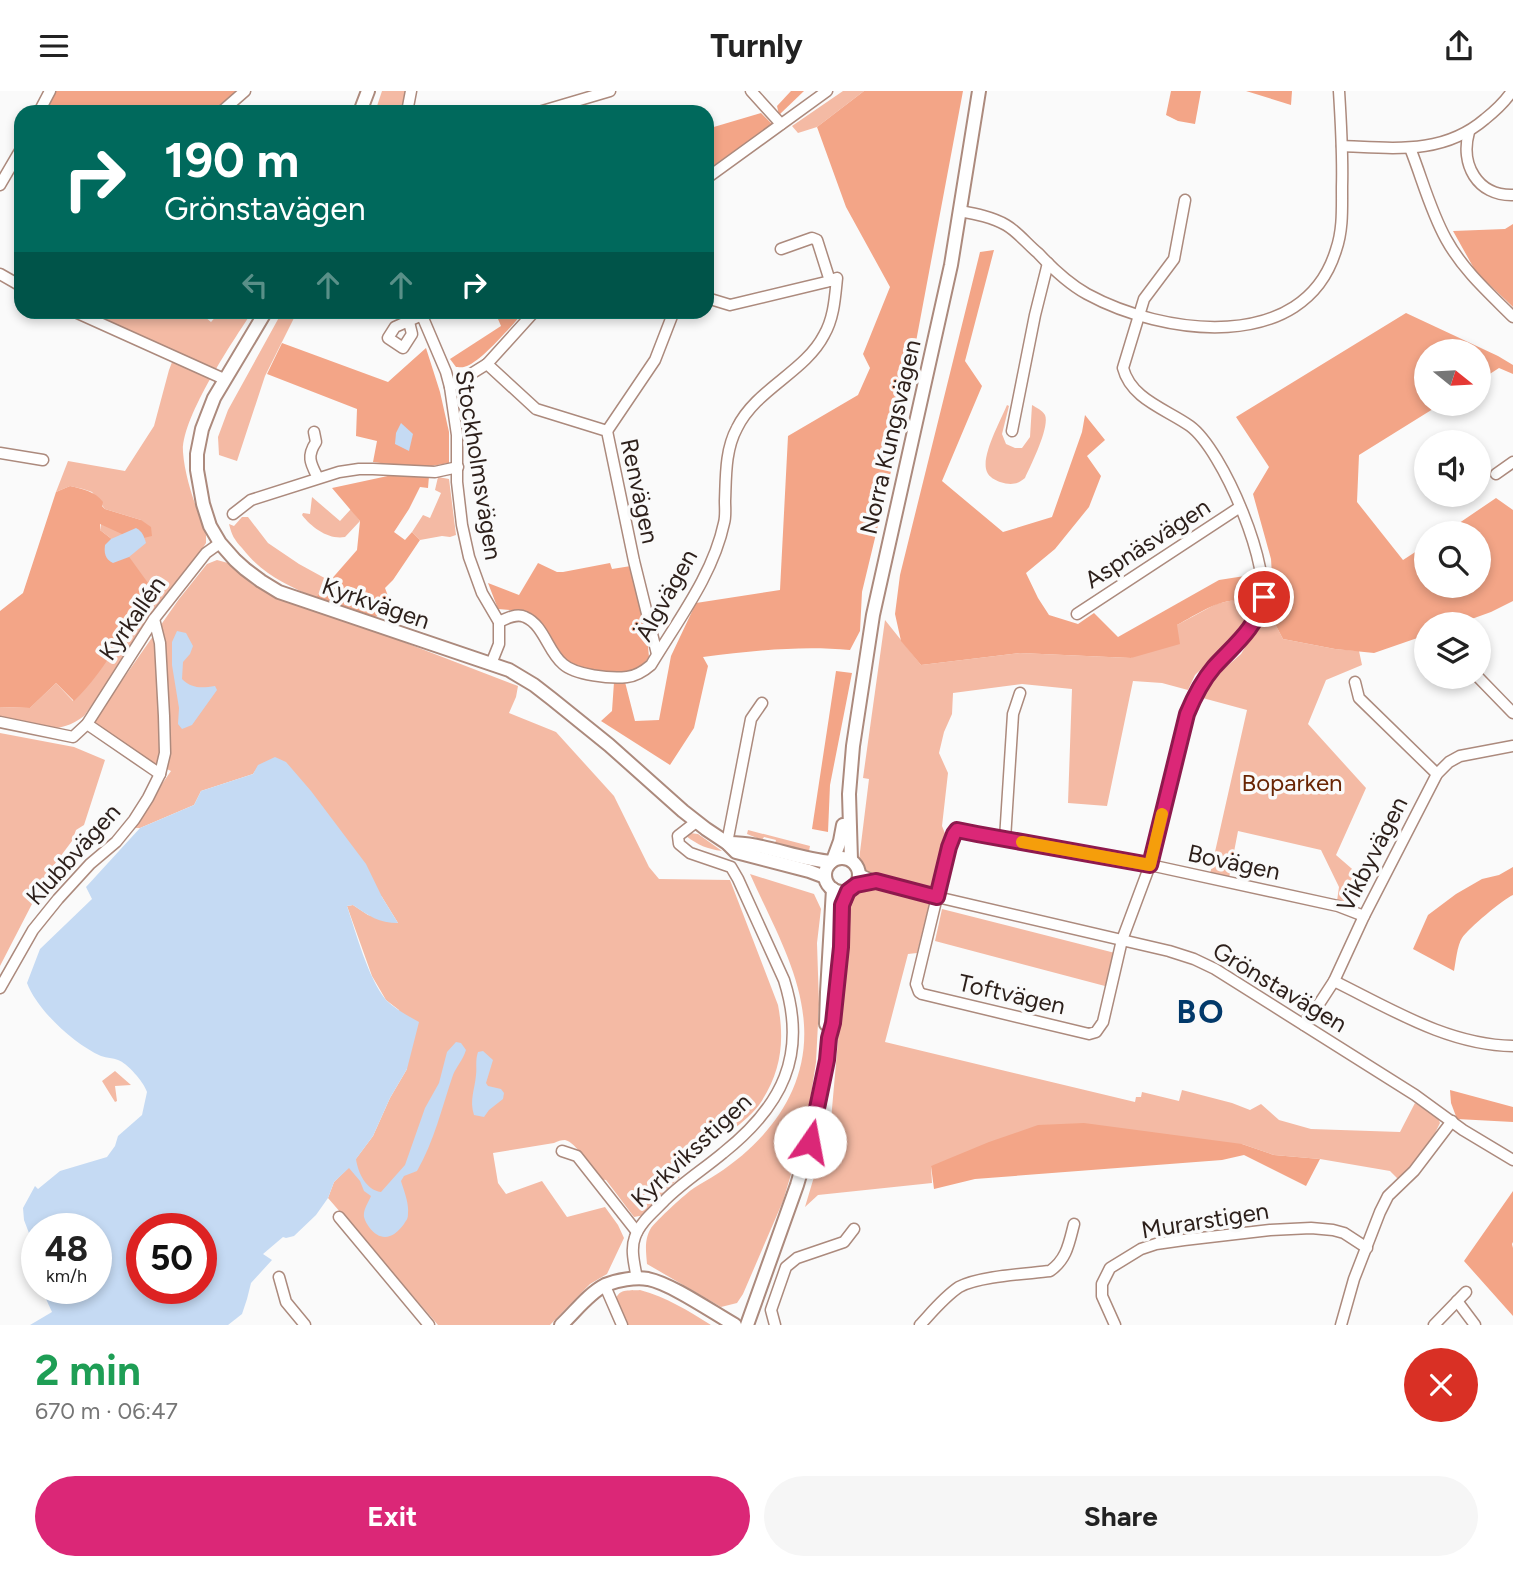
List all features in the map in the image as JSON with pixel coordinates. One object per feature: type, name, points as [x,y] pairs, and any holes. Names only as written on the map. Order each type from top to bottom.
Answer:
[{"type":"main road","name":"Norra Kungsvägen","points":[[850,859],[849,794],[853,746],[873,615],[951,265],[979,91]]},
{"type":"main road","name":"Kyrkvägen","points":[[261,319],[214,398],[202,429],[197,462],[203,504],[210,526],[235,560],[279,592],[522,677],[736,852],[825,877]]},
{"type":"main road","name":"Norra Kungsvägen","points":[[832,861],[840,841],[849,794]]},
{"type":"main road","name":"Kyrkvägen","points":[[727,843],[740,843],[812,860],[832,861]]},
{"type":"main road","points":[[747,1325],[806,1157],[827,1060],[841,947],[842,905],[855,883],[856,864],[850,859],[839,858],[832,861],[825,871],[829,886],[838,891],[855,883]]},
{"type":"main road","points":[[829,1038],[826,1002],[833,889]]},
{"type":"main road","points":[[561,1325],[605,1286],[625,1280],[648,1279],[734,1325]]},
{"type":"street","points":[[229,105],[245,91]]},
{"type":"street","points":[[563,105],[610,91]]},
{"type":"street","points":[[751,91],[781,124]]},
{"type":"street","points":[[714,173],[827,91]]},
{"type":"street","points":[[960,211],[1005,224],[1083,292],[1139,316],[1187,325],[1245,326],[1268,320],[1289,311],[1314,289],[1327,273],[1338,244],[1342,220],[1339,91]]},
{"type":"street","points":[[1342,146],[1410,148],[1437,144],[1469,132],[1492,114],[1512,91]]},
{"type":"street","points":[[1469,132],[1466,152],[1471,170],[1487,189],[1513,195]]},
{"type":"street","points":[[1410,148],[1446,239],[1474,278],[1512,316]]},
{"type":"street","points":[[0,184],[14,161]]},
{"type":"street","points":[[1122,940],[1150,865],[1187,714],[1202,683],[1237,645],[1260,612],[1264,597],[1260,564],[1240,507],[1227,476],[1210,447],[1195,430],[1134,390],[1123,368],[1144,299],[1174,259],[1185,200]]},
{"type":"street","points":[[714,300],[730,305],[834,279],[817,240],[812,238],[781,249]]},
{"type":"street","points":[[1012,431],[1048,263]]},
{"type":"street","name":"Älgvägen","points":[[499,621],[509,617],[527,618],[562,664],[577,672],[628,677],[643,672],[651,665],[710,566],[725,521],[728,451],[736,428],[749,409],[810,354],[823,337],[834,303],[834,279]]},
{"type":"street","points":[[91,319],[224,379]]},
{"type":"street","points":[[409,322],[413,319]]},
{"type":"street","name":"Stockholmsvägen","points":[[424,319],[450,387],[457,435],[457,482],[469,557],[482,593],[499,621]]},
{"type":"street","points":[[450,387],[487,364],[528,319]]},
{"type":"street","points":[[607,431],[655,360],[671,319]]},
{"type":"street","name":"Renvägen","points":[[487,364],[536,409],[607,431],[657,654]]},
{"type":"street","points":[[314,432],[316,442],[310,458],[318,478]]},
{"type":"street","points":[[0,453],[43,460]]},
{"type":"street","points":[[1496,474],[1513,462]]},
{"type":"street","points":[[233,514],[251,500],[318,478],[359,469],[428,472],[458,467]]},
{"type":"street","name":"Aspnäsvägen","points":[[1077,614],[1240,507]]},
{"type":"street","name":"Kyrkallén","points":[[87,724],[153,619],[206,553],[220,543]]},
{"type":"street","name":"Klubbvägen","points":[[0,988],[33,929],[90,864],[128,828],[160,774],[165,753],[164,716],[160,643],[153,619]]},
{"type":"street","points":[[491,664],[499,643],[499,621]]},
{"type":"street","points":[[1355,682],[1359,698],[1437,774]]},
{"type":"street","points":[[1490,689],[1513,713]]},
{"type":"street","points":[[1005,839],[1013,714],[1020,693]]},
{"type":"street","points":[[727,843],[751,719],[762,703]]},
{"type":"street","points":[[0,722],[73,737],[87,724],[160,774]]},
{"type":"street","name":"Vikbyvägen","points":[[1304,1025],[1334,981],[1437,774],[1460,756],[1513,746]]},
{"type":"street","name":"Kyrkviksstigen","points":[[637,1279],[633,1243],[637,1232],[673,1193],[724,1153],[764,1113],[777,1094],[792,1051],[794,1028],[784,980],[738,879],[731,867],[690,853],[679,844],[678,837],[696,822]]},
{"type":"street","name":"Bovägen","points":[[937,897],[949,847],[957,830],[1150,865],[1338,906],[1364,916]]},
{"type":"street","name":"Grönstavägen","points":[[855,883],[876,881],[1170,951],[1203,963],[1415,1095],[1463,1130],[1513,1160]]},
{"type":"street","name":"Toftvägen","points":[[937,897],[916,984],[919,992],[1089,1034],[1097,1032],[1103,1022],[1122,940]]},
{"type":"street","points":[[1334,981],[1434,1030],[1475,1043],[1513,1047]]},
{"type":"street","points":[[1341,1325],[1354,1279],[1388,1196],[1414,1171],[1452,1121]]},
{"type":"street","name":"Kyrkviksstigen","points":[[562,1151],[577,1156],[637,1232]]},
{"type":"street","points":[[339,1217],[429,1325]]},
{"type":"street","points":[[920,1325],[946,1297],[973,1281],[1050,1271],[1059,1265],[1068,1248],[1074,1224]]},
{"type":"street","name":"Murarstigen","points":[[1115,1325],[1102,1296],[1102,1284],[1110,1268],[1156,1244],[1270,1230],[1311,1228],[1344,1233],[1367,1248]]},
{"type":"street","points":[[775,1325],[771,1310],[786,1267],[797,1258],[844,1242],[854,1229]]},
{"type":"street","points":[[279,1277],[286,1302],[305,1325]]},
{"type":"street","points":[[605,1286],[622,1325]]},
{"type":"street","points":[[1434,1325],[1466,1292]]},
{"type":"street","points":[[1457,1301],[1475,1325]]},
{"type":"green space","points":[[382,91],[407,91],[404,105],[377,105]]},
{"type":"green space","points":[[843,91],[864,91],[817,127],[798,133],[792,126]]},
{"type":"green space","points":[[96,319],[207,319],[211,322],[214,319],[247,319],[199,400],[185,437],[183,452],[186,473],[206,535],[206,543],[84,716],[63,727],[53,728],[33,727],[0,719],[0,707],[30,708],[56,683],[73,701],[122,547],[100,530],[101,524],[141,520],[105,509],[92,492],[83,489],[70,486],[56,492],[68,461],[125,471],[154,426],[174,357]]},
{"type":"green space","points":[[278,319],[294,319],[265,376],[237,461],[219,455],[218,437],[228,410]]},
{"type":"green space","points":[[1007,405],[1009,406],[1002,434],[1006,444],[1015,448],[1022,448],[1030,437],[1032,405],[1044,413],[1046,421],[1025,478],[1013,484],[992,478],[986,465],[989,448]]},
{"type":"green space","points":[[438,477],[449,479],[456,535],[420,540],[412,532],[423,515],[430,518],[441,493],[435,490]]},
{"type":"green space","points":[[312,497],[340,521],[351,509],[360,521],[345,537],[333,537],[321,532],[302,515],[310,514]]},
{"type":"green space","points":[[242,517],[248,517],[268,543],[330,581],[315,598],[276,578],[250,558],[235,540],[229,524],[234,526]]},
{"type":"green space","points":[[217,560],[228,563],[253,585],[286,600],[518,686],[509,713],[556,732],[614,796],[649,867],[659,879],[730,880],[778,1005],[780,1019],[781,1044],[777,1069],[756,1109],[727,1135],[720,1131],[713,1138],[704,1134],[672,1169],[680,1177],[655,1201],[645,1215],[634,1217],[606,1180],[598,1179],[574,1146],[565,1140],[493,1153],[498,1183],[506,1194],[542,1181],[567,1217],[605,1207],[624,1238],[607,1274],[590,1284],[550,1325],[438,1325],[328,1198],[334,1182],[373,1136],[407,1069],[399,1010],[386,1000],[372,976],[347,906],[353,905],[368,915],[398,923],[382,897],[259,765],[253,774],[201,791],[194,805],[140,828],[131,828],[171,771],[142,757],[93,722],[179,599],[207,564]]},
{"type":"green space","points":[[1238,599],[1249,601],[1249,615],[1230,641],[1195,675],[1188,690],[1162,683],[1133,681],[1107,806],[1068,803],[1072,689],[1022,684],[953,693],[952,714],[939,753],[948,773],[942,826],[946,836],[917,953],[908,954],[885,1042],[1135,1102],[1142,1092],[1179,1101],[1182,1090],[1250,1110],[1261,1104],[1279,1120],[1311,1129],[1400,1132],[1415,1103],[1438,1118],[1440,1123],[1434,1135],[1400,1181],[1390,1171],[1320,1159],[1274,1155],[1242,1144],[931,1166],[932,1183],[818,1195],[805,1207],[831,1120],[850,905],[854,892],[860,888],[862,867],[859,860],[869,779],[863,778],[885,620],[921,665],[1020,653],[1131,658],[1177,625],[1216,604]]},
{"type":"green space","name":"Boparken","points":[[1267,611],[1274,613],[1275,624],[1283,639],[1359,651],[1362,665],[1326,680],[1308,724],[1366,788],[1336,855],[1366,881],[1352,906],[1337,901],[1339,887],[1321,850],[1238,831],[1229,878],[1210,874],[1247,710],[1199,697],[1216,676],[1241,654]]},
{"type":"green space","points":[[0,733],[74,747],[105,760],[84,825],[76,830],[72,841],[48,873],[0,966]]},
{"type":"green space","points":[[748,830],[810,846],[809,851],[775,843],[776,840],[764,837],[762,840],[747,834]]},
{"type":"green space","points":[[690,833],[698,834],[722,851],[695,842],[686,836]]},
{"type":"green space","points":[[750,874],[814,894],[821,909],[817,943],[819,1004],[816,1062],[807,1121],[783,1201],[743,1294],[737,1303],[721,1307],[647,1264],[646,1246],[651,1228],[665,1214],[690,1191],[736,1160],[768,1129],[782,1111],[799,1071],[804,1048],[802,1005],[784,948]]},
{"type":"green space","points":[[942,909],[1115,953],[1105,986],[935,941]]},
{"type":"green space","points":[[115,1071],[131,1085],[115,1086],[115,1102],[102,1081]]},
{"type":"green space","points":[[640,1290],[668,1300],[711,1325],[627,1325],[616,1299],[623,1292]]},
{"type":"shaded area","points":[[56,91],[249,91],[237,105],[49,105]]},
{"type":"shaded area","points":[[791,91],[804,91],[779,115],[777,106]]},
{"type":"shaded area","points":[[864,91],[963,91],[894,459],[862,592],[860,631],[850,650],[794,648],[703,657],[708,666],[694,728],[670,765],[601,721],[612,711],[614,682],[625,682],[635,721],[659,720],[671,656],[696,603],[780,590],[788,436],[858,395],[870,368],[863,354],[890,287],[846,207],[817,127]]},
{"type":"shaded area","points":[[1171,91],[1201,91],[1195,124],[1178,121],[1166,115]]},
{"type":"shaded area","points":[[1246,91],[1292,91],[1291,105]]},
{"type":"shaded area","points":[[761,113],[773,125],[714,165],[714,127]]},
{"type":"shaded area","points":[[1513,224],[1513,307],[1476,272],[1453,231],[1505,229]]},
{"type":"shaded area","points":[[994,250],[965,361],[982,386],[942,481],[1003,532],[1052,517],[1082,432],[1085,415],[1105,440],[1087,456],[1101,476],[1089,507],[1055,549],[1026,573],[1049,615],[1078,624],[1094,613],[1118,637],[1219,580],[1251,575],[1252,590],[1249,601],[1220,603],[1177,625],[1180,644],[1131,658],[1020,653],[921,665],[901,641],[895,614],[900,575],[980,252]]},
{"type":"shaded area","points":[[1406,313],[1462,339],[1414,339],[1414,417],[1420,417],[1359,455],[1357,502],[1403,560],[1414,553],[1414,598],[1491,598],[1491,521],[1462,521],[1483,507],[1491,507],[1491,501],[1496,498],[1513,510],[1513,601],[1491,612],[1414,612],[1414,639],[1374,653],[1283,639],[1275,624],[1271,559],[1253,494],[1269,467],[1236,417]]},
{"type":"shaded area","points":[[498,319],[518,319],[481,357],[467,366],[456,367],[450,359],[501,326]]},
{"type":"shaded area","points":[[282,343],[388,382],[426,348],[449,432],[449,463],[420,468],[373,462],[377,441],[356,436],[357,409],[267,374]]},
{"type":"shaded area","points":[[1491,353],[1513,365],[1513,374],[1499,368],[1491,373]]},
{"type":"shaded area","points":[[397,474],[429,476],[428,488],[420,487],[394,532],[405,540],[412,532],[420,540],[385,588],[394,612],[371,618],[315,598],[357,550],[360,521],[332,488]]},
{"type":"shaded area","points":[[70,486],[96,495],[103,502],[105,509],[141,520],[151,527],[152,536],[135,540],[100,524],[100,530],[122,547],[148,583],[107,660],[74,701],[56,683],[30,708],[0,707],[0,611],[23,593],[56,492]]},
{"type":"shaded area","points":[[538,563],[557,572],[610,563],[612,569],[631,566],[647,636],[649,657],[642,665],[629,672],[620,673],[579,666],[562,658],[520,611],[498,609],[488,583],[519,595]]},
{"type":"shaded area","points":[[836,671],[852,673],[830,785],[828,832],[812,829]]},
{"type":"shaded area","points":[[1513,867],[1513,895],[1486,915],[1462,938],[1454,971],[1413,949],[1428,915],[1482,879],[1499,875]]},
{"type":"shaded area","points":[[1450,1090],[1513,1107],[1513,1122],[1457,1119]]},
{"type":"shaded area","points":[[1084,1123],[1242,1144],[1274,1155],[1320,1159],[1306,1186],[1244,1155],[1222,1160],[975,1179],[934,1189],[931,1166],[1038,1125]]},
{"type":"shaded area","points":[[1513,1191],[1512,1244],[1513,1316],[1464,1261]]},
{"type":"water","points":[[401,423],[413,434],[409,451],[395,444]]},
{"type":"water","points":[[136,528],[146,543],[129,557],[113,563],[110,561],[105,545],[111,539]]},
{"type":"water","points":[[177,631],[186,633],[193,646],[183,662],[182,679],[193,686],[215,686],[217,690],[192,725],[182,729],[178,724],[179,708],[172,665],[172,642]]},
{"type":"water","points":[[275,757],[286,762],[366,864],[398,923],[369,916],[353,905],[347,906],[363,955],[380,991],[393,1006],[419,1022],[407,1069],[373,1136],[356,1159],[361,1175],[371,1188],[381,1192],[405,1165],[425,1108],[439,1083],[447,1052],[456,1042],[461,1043],[466,1050],[453,1075],[423,1160],[417,1171],[404,1176],[401,1181],[408,1205],[407,1219],[400,1229],[387,1237],[374,1232],[364,1217],[371,1196],[364,1191],[360,1181],[349,1168],[334,1182],[328,1198],[316,1215],[294,1236],[283,1237],[263,1254],[272,1260],[251,1283],[242,1314],[228,1325],[30,1325],[52,1312],[48,1304],[112,1304],[112,1213],[23,1213],[23,1208],[35,1186],[38,1189],[60,1171],[107,1157],[118,1136],[142,1115],[147,1092],[139,1078],[126,1065],[90,1051],[58,1025],[39,1004],[27,983],[40,949],[92,899],[86,887],[140,828],[194,805],[201,791],[253,774],[258,765]]},
{"type":"water","points":[[483,1051],[493,1060],[486,1083],[504,1093],[503,1099],[484,1117],[474,1115],[472,1104],[477,1055]]},
{"type":"slow traffic","points":[[1022,842],[1150,865],[1162,814]]},
{"type":"district","name":"BO","points":[[1201,1012]]},
{"type":"route","points":[[810,1142],[833,1023],[841,947],[842,905],[848,891],[856,885],[876,881],[937,897],[951,839],[957,830],[1150,865],[1187,714],[1197,691],[1252,625],[1260,612],[1264,597]]}]
